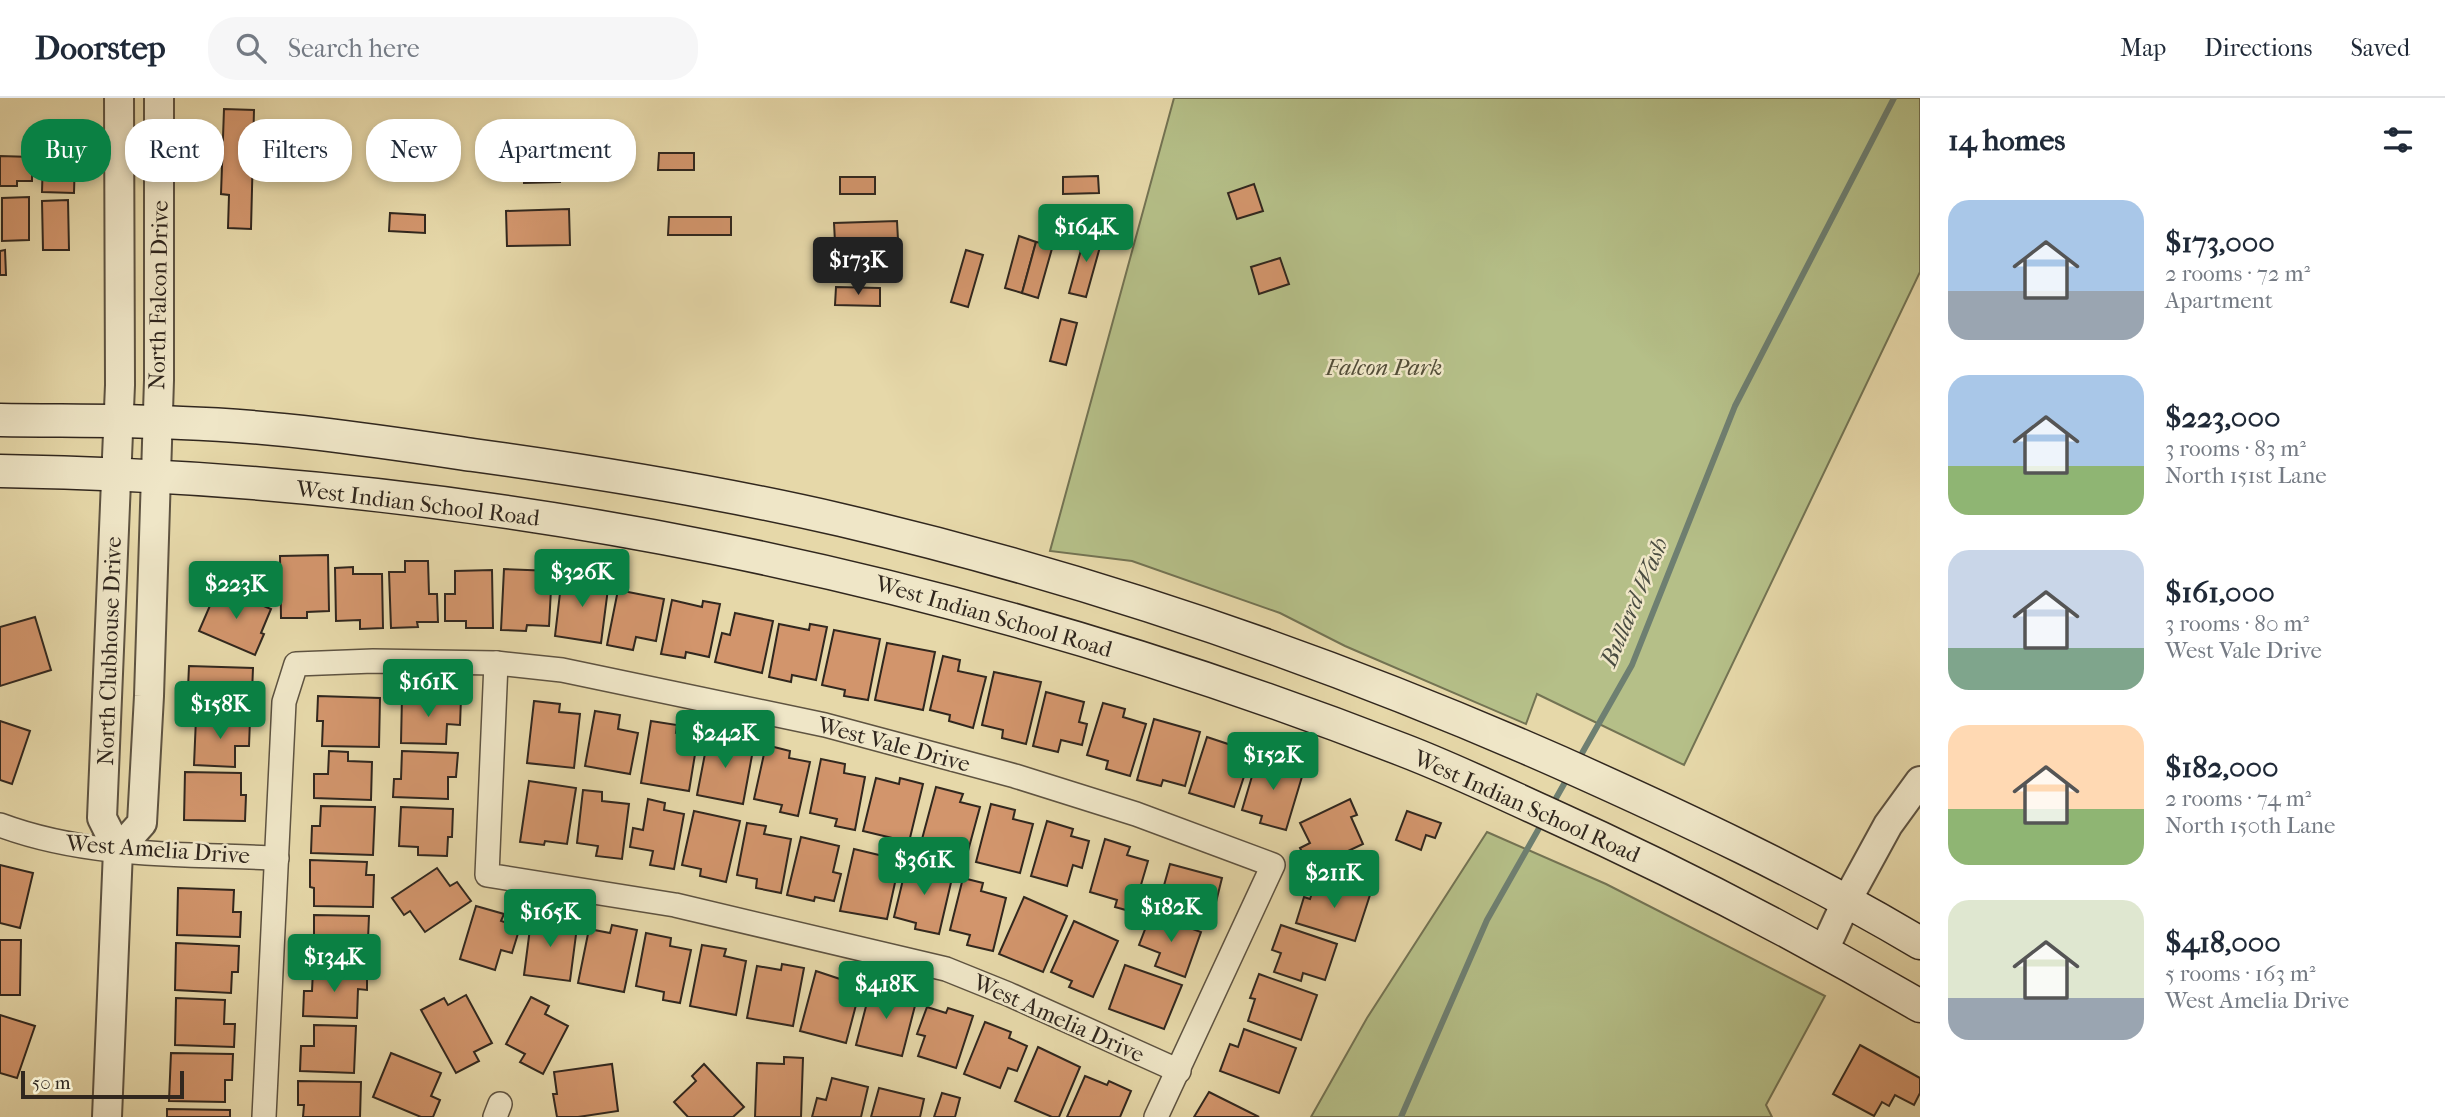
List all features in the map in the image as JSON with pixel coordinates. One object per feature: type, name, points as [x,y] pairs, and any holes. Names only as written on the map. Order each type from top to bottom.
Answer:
[{"type":"main road","name":"West Indian School Road","points":[[0,420],[118,447],[156,449],[708,547],[862,579],[934,597],[1183,670],[1360,734],[1479,782],[1621,847],[1824,950],[1920,1006]]},
{"type":"main road","name":"West Indian School Road","points":[[0,471],[118,447],[156,449],[185,423],[352,438],[523,461],[681,487],[841,520],[1005,562],[1253,640],[1454,717],[1659,807],[1847,900],[1920,943]]},
{"type":"street","name":"North Falcon Drive","points":[[118,447],[119,98]]},
{"type":"street","name":"North Falcon Drive","points":[[156,449],[159,366],[159,98]]},
{"type":"street","name":"North Clubhouse Drive","points":[[107,1117],[118,850],[102,818],[118,447]]},
{"type":"street","name":"North Clubhouse Drive","points":[[118,850],[142,822],[156,449]]},
{"type":"street","points":[[110,658],[149,659]]},
{"type":"street","name":"West Vale Drive","points":[[277,858],[284,702],[296,664],[373,661],[496,663],[562,670],[838,728],[1015,776],[1112,806],[1273,865],[1179,1071]]},
{"type":"street","name":"West Amelia Drive","points":[[496,663],[486,874],[675,905],[946,969],[1179,1071]]},
{"type":"street","points":[[1824,950],[1847,900],[1888,825],[1920,781]]},
{"type":"street","name":"West Amelia Drive","points":[[0,825],[53,841],[118,850],[277,858]]},
{"type":"street","points":[[264,1117],[277,858]]},
{"type":"street","points":[[1156,1117],[1179,1071]]},
{"type":"green space","name":"Falcon Park","points":[[1174,98],[1920,98],[1920,272],[1684,765],[1537,694],[1526,724],[1345,646],[1280,613],[1132,561],[1050,551]]},
{"type":"green space","points":[[1487,832],[1606,884],[1825,996],[1766,1105],[1772,1117],[1311,1117],[1367,1018]]},
{"type":"building","points":[[224,109],[254,110],[254,119],[238,119],[238,182],[252,182],[251,229],[228,228],[229,195],[221,194],[221,182],[224,182]]},
{"type":"building","points":[[659,153],[694,153],[694,170],[658,170]]},
{"type":"building","points":[[0,156],[21,157],[21,181],[17,181],[17,186],[0,186]]},
{"type":"building","points":[[1098,176],[1099,193],[1063,194],[1063,177]]},
{"type":"building","points":[[840,177],[875,177],[875,194],[840,194]]},
{"type":"building","points":[[42,182],[74,182],[74,193],[42,192]]},
{"type":"building","points":[[1254,184],[1263,211],[1237,219],[1228,193]]},
{"type":"building","points":[[29,197],[29,240],[2,241],[2,198]]},
{"type":"building","points":[[68,200],[69,250],[43,250],[42,201]]},
{"type":"building","points":[[569,209],[570,245],[507,246],[506,211]]},
{"type":"building","points":[[390,213],[425,215],[425,233],[389,231]]},
{"type":"building","points":[[669,217],[731,217],[731,235],[668,235]]},
{"type":"building","points":[[897,221],[898,240],[835,242],[834,223]]},
{"type":"building","points":[[1086,232],[1103,236],[1086,297],[1069,293]]},
{"type":"building","points":[[1019,236],[1036,242],[1022,293],[1005,288]]},
{"type":"building","points":[[898,240],[899,258],[836,259],[835,242]]},
{"type":"building","points":[[1036,242],[1053,245],[1038,298],[1022,293]]},
{"type":"building","points":[[5,250],[6,275],[0,275],[0,251]]},
{"type":"building","points":[[966,250],[983,255],[968,307],[951,302]]},
{"type":"building","points":[[1280,258],[1289,284],[1259,294],[1251,267]]},
{"type":"building","points":[[836,287],[880,288],[880,306],[835,305]]},
{"type":"building","points":[[1061,319],[1077,323],[1066,365],[1050,361]]},
{"type":"building","points":[[328,555],[329,611],[307,612],[307,618],[281,618],[280,556]]},
{"type":"building","points":[[405,561],[428,561],[429,594],[437,594],[438,622],[417,622],[418,627],[391,628],[389,572],[405,572]]},
{"type":"building","points":[[353,567],[353,574],[382,574],[383,628],[360,629],[360,620],[336,621],[335,568]]},
{"type":"building","points":[[504,569],[552,571],[549,626],[527,625],[526,631],[501,630]]},
{"type":"building","points":[[492,570],[493,628],[466,628],[466,621],[445,621],[445,594],[455,594],[455,571]]},
{"type":"building","points":[[562,576],[609,581],[601,643],[555,636]]},
{"type":"building","points":[[218,587],[271,609],[255,655],[199,631]]},
{"type":"building","points":[[618,590],[664,599],[656,641],[636,637],[633,650],[607,645]]},
{"type":"building","points":[[672,600],[702,607],[703,601],[720,604],[709,657],[686,652],[685,658],[661,654]]},
{"type":"building","points":[[735,613],[773,621],[762,673],[715,662],[722,633],[730,635]]},
{"type":"building","points":[[35,617],[51,670],[0,686],[0,627]]},
{"type":"building","points":[[779,624],[809,630],[810,624],[827,627],[816,680],[792,675],[791,682],[769,677]]},
{"type":"building","points":[[834,630],[880,639],[868,700],[844,696],[845,690],[822,685]]},
{"type":"building","points":[[887,643],[935,652],[923,710],[875,700]]},
{"type":"building","points":[[943,656],[960,660],[958,671],[986,677],[973,728],[949,721],[950,715],[930,710]]},
{"type":"building","points":[[189,666],[253,668],[252,693],[244,692],[244,712],[187,710]]},
{"type":"building","points":[[994,672],[1041,682],[1026,744],[1002,738],[1003,730],[982,725]]},
{"type":"building","points":[[1046,692],[1084,702],[1079,722],[1087,724],[1082,745],[1061,740],[1058,752],[1033,746]]},
{"type":"building","points":[[318,696],[380,698],[379,747],[322,746],[323,721],[317,721]]},
{"type":"building","points":[[402,696],[461,698],[460,725],[447,724],[446,744],[401,743]]},
{"type":"building","points":[[534,701],[560,704],[559,712],[580,714],[574,768],[527,763]]},
{"type":"building","points":[[1103,703],[1125,709],[1123,717],[1146,724],[1130,776],[1106,769],[1108,761],[1087,755]]},
{"type":"building","points":[[595,711],[620,715],[618,729],[638,733],[630,774],[585,766]]},
{"type":"building","points":[[196,718],[250,720],[249,746],[235,746],[235,767],[194,765]]},
{"type":"building","points":[[1154,719],[1200,732],[1185,786],[1163,780],[1161,786],[1137,780]]},
{"type":"building","points":[[0,721],[30,731],[12,784],[0,780]]},
{"type":"building","points":[[651,721],[677,725],[676,733],[698,736],[689,791],[641,783]]},
{"type":"building","points":[[709,733],[732,738],[731,746],[753,750],[743,804],[697,795]]},
{"type":"building","points":[[1207,737],[1252,752],[1234,807],[1189,793]]},
{"type":"building","points":[[766,745],[790,751],[789,758],[810,762],[798,816],[780,812],[782,805],[754,799]]},
{"type":"building","points":[[329,751],[348,752],[348,761],[372,762],[371,800],[314,798],[314,774],[328,774]]},
{"type":"building","points":[[402,751],[458,753],[456,777],[448,777],[448,799],[393,797],[394,779],[401,779]]},
{"type":"building","points":[[1258,756],[1304,770],[1286,830],[1260,823],[1262,816],[1242,810]]},
{"type":"building","points":[[821,759],[845,764],[844,773],[865,777],[855,830],[835,826],[837,819],[810,813]]},
{"type":"building","points":[[185,772],[241,773],[241,795],[246,795],[245,821],[184,820]]},
{"type":"building","points":[[876,778],[899,784],[900,778],[923,784],[909,842],[863,831]]},
{"type":"building","points":[[529,781],[576,788],[567,844],[520,842]]},
{"type":"building","points":[[936,787],[963,794],[960,802],[980,807],[965,862],[946,856],[945,861],[918,854]]},
{"type":"building","points":[[583,790],[602,792],[602,801],[629,804],[622,859],[596,856],[598,846],[577,843]]},
{"type":"building","points":[[648,799],[665,803],[664,810],[684,814],[674,869],[650,865],[653,851],[630,847],[633,828],[643,830]]},
{"type":"building","points":[[1350,799],[1357,815],[1351,817],[1363,844],[1310,869],[1300,848],[1310,843],[1300,823]]},
{"type":"building","points":[[991,804],[1015,810],[1013,819],[1033,824],[1020,873],[976,862]]},
{"type":"building","points":[[321,806],[375,807],[373,855],[311,853],[312,826],[320,826]]},
{"type":"building","points":[[401,807],[453,809],[452,837],[448,837],[447,856],[418,855],[418,847],[399,846]]},
{"type":"building","points":[[694,811],[740,821],[726,882],[700,876],[701,869],[682,865]]},
{"type":"building","points":[[1407,811],[1441,823],[1435,838],[1426,835],[1421,850],[1396,840]]},
{"type":"building","points":[[1047,821],[1073,829],[1071,836],[1089,841],[1082,868],[1073,865],[1067,886],[1031,876]]},
{"type":"building","points":[[747,823],[766,826],[764,834],[791,839],[781,893],[756,888],[757,879],[737,875]]},
{"type":"building","points":[[801,837],[839,846],[833,872],[841,874],[834,901],[815,897],[814,901],[787,895]]},
{"type":"building","points":[[1105,839],[1130,847],[1127,855],[1148,861],[1133,912],[1115,907],[1117,900],[1090,892]]},
{"type":"building","points":[[854,849],[900,860],[887,919],[840,911]]},
{"type":"building","points":[[310,860],[367,862],[366,875],[374,875],[373,907],[314,906],[314,888],[310,887]]},
{"type":"building","points":[[907,863],[953,874],[939,934],[915,929],[916,923],[894,917]]},
{"type":"building","points":[[1170,864],[1222,878],[1215,906],[1205,903],[1200,920],[1148,906],[1153,886],[1163,889]]},
{"type":"building","points":[[0,865],[33,873],[20,928],[0,923]]},
{"type":"building","points":[[437,868],[450,886],[457,882],[471,901],[425,932],[410,911],[404,915],[392,898]]},
{"type":"building","points":[[963,878],[983,883],[981,891],[1006,898],[993,951],[967,945],[970,935],[950,930]]},
{"type":"building","points":[[1317,879],[1370,895],[1355,941],[1296,923],[1304,897],[1310,899]]},
{"type":"building","points":[[178,888],[234,890],[233,912],[241,912],[240,937],[177,935]]},
{"type":"building","points":[[1024,897],[1067,916],[1043,972],[999,954]]},
{"type":"building","points":[[476,906],[504,914],[501,921],[520,927],[512,953],[501,950],[495,970],[460,959]]},
{"type":"building","points":[[532,913],[558,916],[556,925],[577,927],[570,981],[524,975]]},
{"type":"building","points":[[1151,914],[1201,932],[1185,977],[1155,966],[1160,953],[1139,945]]},
{"type":"building","points":[[314,915],[369,916],[367,963],[305,962],[306,937],[314,937]]},
{"type":"building","points":[[1074,921],[1118,941],[1093,997],[1069,987],[1072,981],[1051,972]]},
{"type":"building","points":[[612,925],[637,930],[624,992],[578,983],[589,929],[610,933]]},
{"type":"building","points":[[1281,925],[1337,944],[1325,980],[1303,973],[1301,981],[1274,972],[1281,953],[1272,950]]},
{"type":"building","points":[[646,933],[671,938],[670,946],[691,950],[680,1003],[663,1000],[664,992],[636,986]]},
{"type":"building","points":[[0,940],[21,940],[20,995],[0,995]]},
{"type":"building","points":[[176,943],[239,946],[238,972],[232,972],[231,993],[175,990]]},
{"type":"building","points":[[702,945],[726,949],[724,956],[746,961],[736,1015],[690,1006]]},
{"type":"building","points":[[782,964],[804,968],[793,1026],[747,1018],[757,966],[781,970]]},
{"type":"building","points":[[1125,965],[1182,985],[1164,1029],[1109,1009]]},
{"type":"building","points":[[313,970],[367,972],[367,990],[358,989],[357,1018],[303,1016],[304,991],[312,991]]},
{"type":"building","points":[[816,971],[861,986],[846,1043],[800,1031]]},
{"type":"building","points":[[1259,974],[1317,995],[1301,1040],[1248,1021],[1255,999],[1250,998]]},
{"type":"building","points":[[871,987],[917,998],[902,1056],[856,1045]]},
{"type":"building","points":[[466,995],[492,1043],[474,1052],[479,1061],[456,1073],[421,1010],[444,998],[448,1005]]},
{"type":"building","points":[[531,997],[549,1006],[545,1014],[568,1026],[543,1074],[520,1062],[525,1054],[506,1044]]},
{"type":"building","points":[[176,998],[225,1000],[224,1024],[235,1024],[234,1047],[175,1045]]},
{"type":"building","points":[[927,1007],[946,1013],[948,1008],[973,1016],[956,1068],[918,1056],[925,1036],[917,1034]]},
{"type":"building","points":[[0,1015],[35,1026],[17,1078],[0,1073]]},
{"type":"building","points":[[985,1022],[1011,1032],[1009,1038],[1027,1046],[1017,1071],[1008,1068],[1000,1088],[964,1074]]},
{"type":"building","points":[[314,1025],[356,1026],[354,1073],[300,1071],[301,1046],[314,1046]]},
{"type":"building","points":[[1244,1029],[1296,1048],[1279,1093],[1220,1071],[1230,1044],[1238,1047]]},
{"type":"building","points":[[1860,1045],[1920,1078],[1920,1093],[1914,1105],[1895,1095],[1889,1106],[1882,1102],[1874,1116],[1833,1094]]},
{"type":"building","points":[[1038,1047],[1080,1067],[1059,1117],[1052,1117],[1015,1101]]},
{"type":"building","points":[[171,1053],[233,1054],[232,1080],[225,1080],[225,1102],[169,1101]]},
{"type":"building","points":[[391,1053],[441,1073],[431,1096],[440,1100],[433,1117],[421,1117],[373,1097]]},
{"type":"building","points":[[784,1057],[803,1058],[801,1117],[755,1117],[757,1063],[784,1064]]},
{"type":"building","points":[[612,1064],[618,1111],[557,1117],[553,1094],[557,1094],[554,1072]]},
{"type":"building","points":[[704,1064],[744,1107],[733,1117],[688,1117],[674,1102],[696,1081],[692,1076]]},
{"type":"building","points":[[1085,1076],[1107,1085],[1109,1081],[1131,1091],[1120,1117],[1067,1117]]},
{"type":"building","points":[[832,1078],[868,1087],[861,1117],[812,1117],[817,1098],[826,1100]]},
{"type":"building","points":[[298,1081],[361,1082],[360,1117],[303,1117],[304,1105],[298,1105]]},
{"type":"building","points":[[879,1088],[924,1099],[920,1117],[871,1117]]},
{"type":"building","points":[[1209,1092],[1259,1117],[1194,1117]]},
{"type":"building","points":[[942,1093],[960,1098],[955,1117],[934,1117]]},
{"type":"building","points":[[167,1109],[230,1110],[230,1117],[167,1117]]},
{"type":"waterway","name":"Bullard Wash","points":[[1577,762],[1632,665],[1735,406],[1894,98]]},
{"type":"waterway","name":"Bullard Wash","points":[[1551,807],[1568,777]]},
{"type":"waterway","name":"Bullard Wash","points":[[1401,1117],[1487,920],[1542,823]]}]
